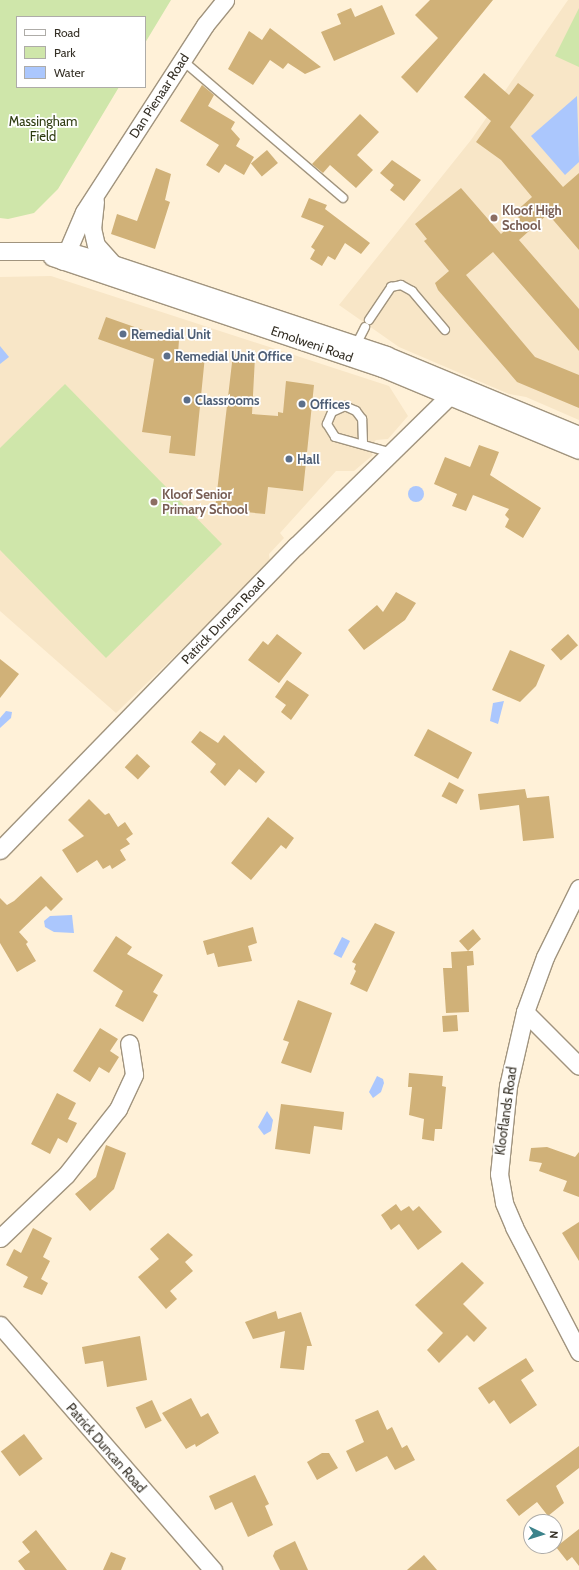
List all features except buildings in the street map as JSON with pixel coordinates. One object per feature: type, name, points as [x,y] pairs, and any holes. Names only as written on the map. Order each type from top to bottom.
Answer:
[{"type":"street","name":"Dan Pienaar Road","points":[[65,256],[84,212],[97,195],[182,60],[225,0]]},
{"type":"street","name":"Dan Pienaar Road","points":[[97,195],[92,228],[102,255],[113,264]]},
{"type":"street","name":"Emolweni Road","points":[[0,251],[40,252],[113,264],[356,345],[579,435]]},
{"type":"street","name":"Emolweni Road","points":[[65,256],[428,386],[579,450]]},
{"type":"street","points":[[416,430],[427,406],[428,386]]},
{"type":"street","name":"Patrick Duncan Road","points":[[0,850],[296,546],[393,453],[450,395]]},
{"type":"street","name":"Klooflands Road","points":[[579,888],[545,957],[524,1012],[500,1134],[500,1189],[514,1227],[579,1352]]},
{"type":"street","points":[[524,1012],[579,1066]]},
{"type":"street","points":[[0,1238],[66,1175],[118,1109],[134,1074],[128,1044]]},
{"type":"street","name":"Patrick Duncan Road","points":[[0,1325],[213,1570]]},
{"type":"lane","points":[[182,60],[343,198]]},
{"type":"lane","points":[[356,345],[388,290],[401,285],[412,290],[445,330]]},
{"type":"lane","points":[[363,443],[362,419],[356,411],[345,406],[332,412],[327,424],[335,437],[363,443],[393,453]]},
{"type":"shaded area","name":"Kloof High School","points":[[568,0],[579,0],[579,420],[526,397],[509,394],[399,347],[339,305],[471,140]]},
{"type":"shaded area","name":"Kloof Senior Primary School","points":[[51,276],[389,386],[408,416],[388,439],[376,440],[368,449],[373,455],[354,471],[336,471],[280,533],[284,538],[269,554],[270,564],[116,713],[0,611],[0,277]]},
{"type":"green space","name":"Massingham Field","points":[[0,0],[171,0],[146,41],[146,16],[16,16],[16,88],[118,88],[58,189],[34,213],[8,219],[0,218]]},
{"type":"green space","points":[[579,8],[579,67],[555,56]]},
{"type":"green space","points":[[65,384],[222,544],[106,658],[0,550],[0,448]]},
{"type":"water","points":[[577,96],[579,162],[565,175],[531,136]]},
{"type":"water","points":[[0,346],[9,357],[0,364]]},
{"type":"water","points":[[413,486],[419,486],[424,491],[422,500],[419,502],[413,502],[408,497],[408,491]]},
{"type":"water","points":[[504,701],[498,724],[490,721],[493,703]]},
{"type":"water","points":[[6,711],[12,712],[11,718],[0,728],[0,718]]},
{"type":"water","points":[[72,915],[74,933],[54,932],[45,927],[44,921],[50,916]]},
{"type":"water","points":[[342,937],[350,941],[341,958],[333,954]]},
{"type":"water","points":[[377,1076],[383,1079],[384,1083],[381,1092],[373,1098],[369,1092]]},
{"type":"water","points":[[267,1111],[273,1120],[271,1131],[264,1135],[258,1127]]},
{"type":"place","name":"Kloof High School","points":[[494,218]]},
{"type":"place","name":"Remedial Unit","points":[[123,334]]},
{"type":"place","name":"Remedial Unit Office","points":[[167,356]]},
{"type":"place","name":"Classrooms","points":[[187,400]]},
{"type":"place","name":"Offices","points":[[302,404]]},
{"type":"place","name":"Hall","points":[[289,459]]},
{"type":"place","name":"Kloof Senior Primary School","points":[[154,502]]}]
